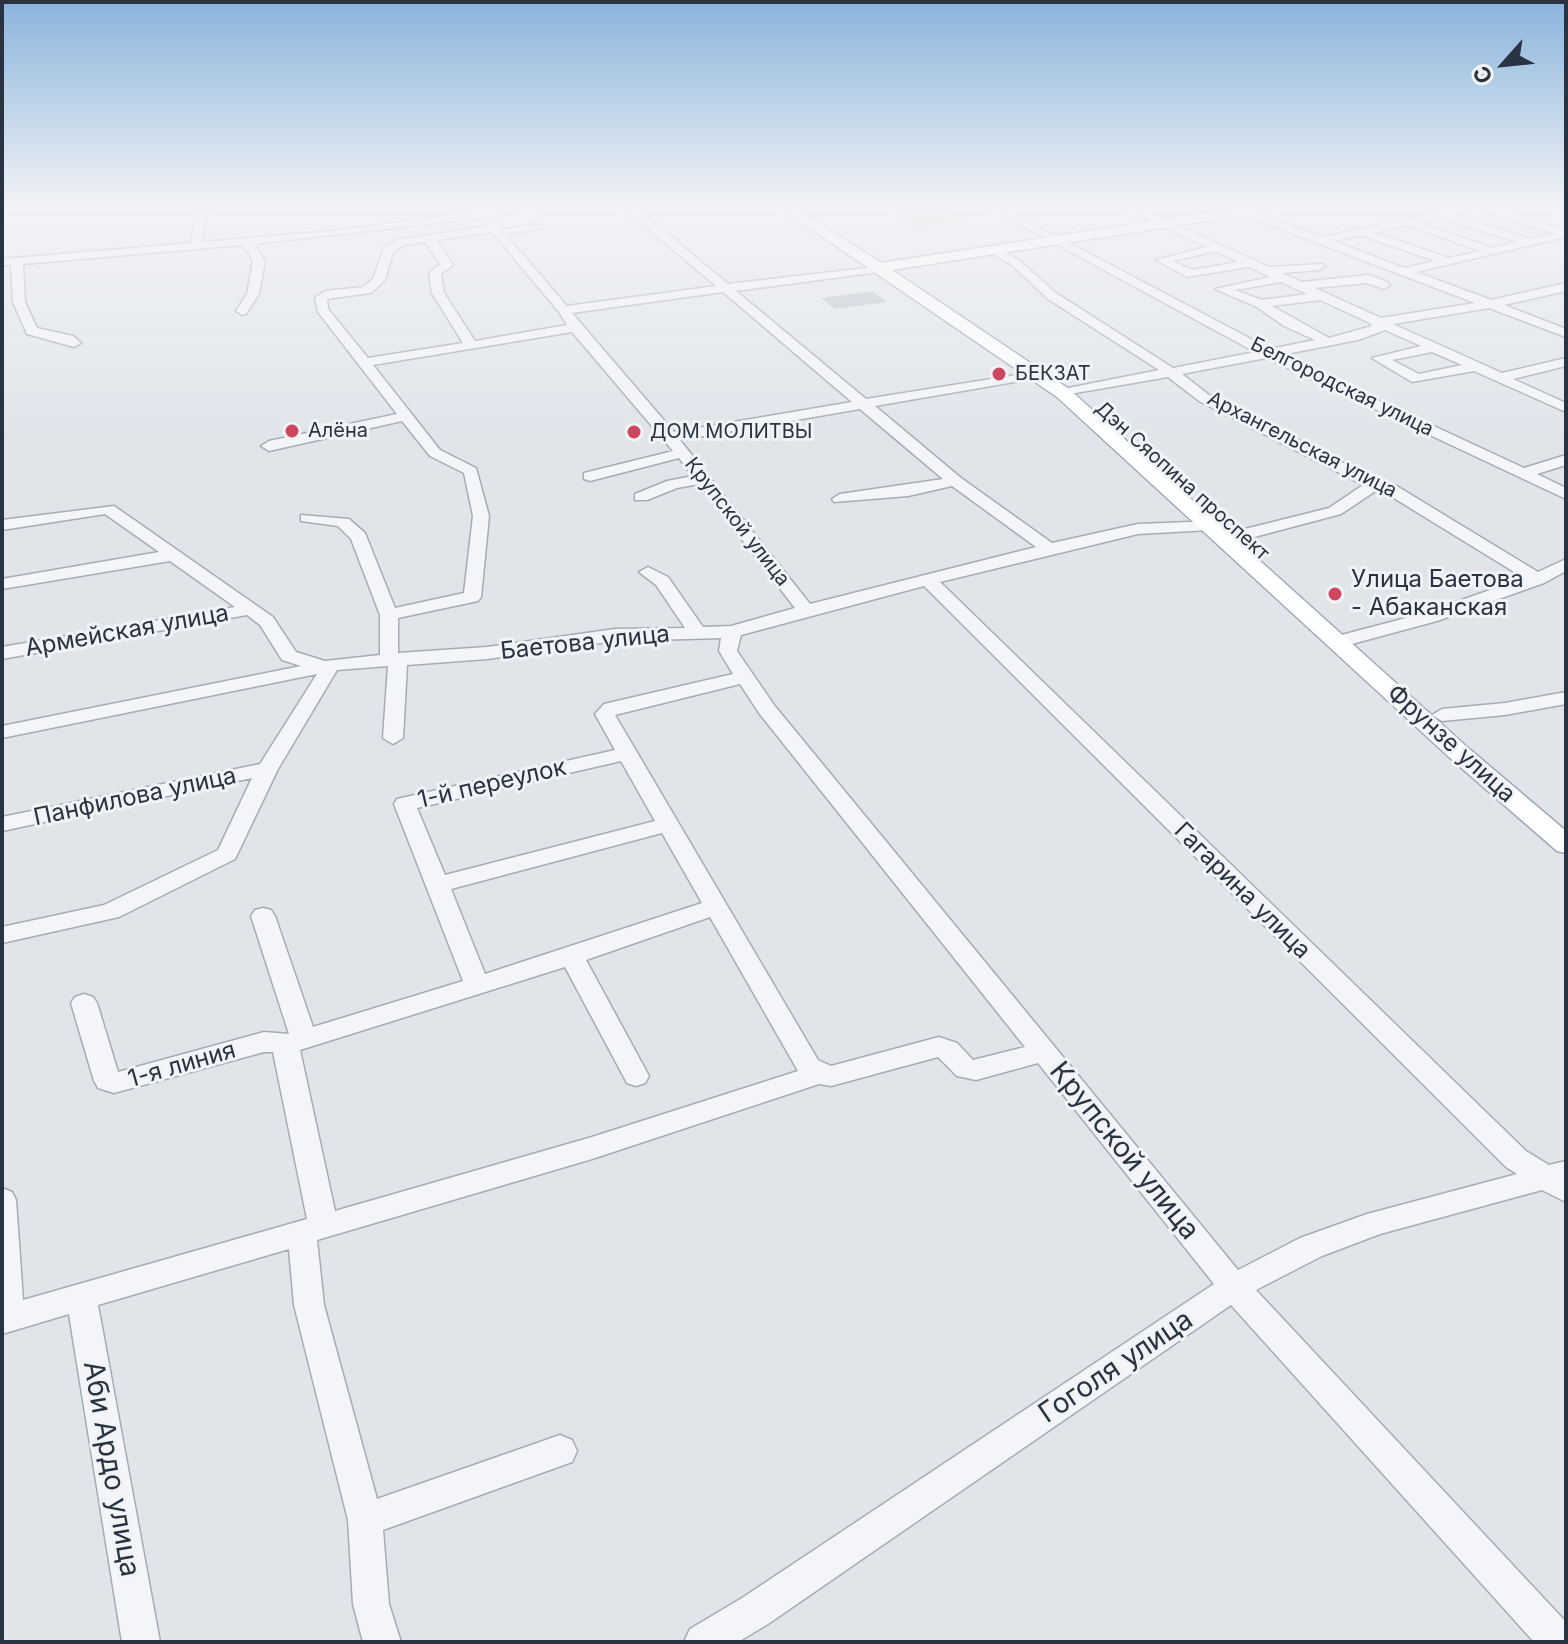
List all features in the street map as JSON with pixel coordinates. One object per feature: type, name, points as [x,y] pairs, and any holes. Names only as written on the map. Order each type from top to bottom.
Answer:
[{"type":"main road","name":"Дэн Сяопина проспект","points":[[911,284],[1047,372],[1071,391],[1243,535],[1345,640]]},
{"type":"main road","name":"Дэн Сяопина проспект","points":[[1071,391],[1210,525],[1345,640]]},
{"type":"main road","name":"Фрунзе улица","points":[[1345,640],[1442,715],[1566,823]]},
{"type":"main road","name":"Фрунзе улица","points":[[1345,640],[1566,845]]},
{"type":"street","points":[[18,284],[19,302],[32,331],[74,343]]},
{"type":"street","points":[[242,311],[253,294],[255,284]]},
{"type":"street","points":[[375,284],[367,290],[325,295],[321,298],[322,309],[435,453],[471,471],[481,516],[472,597],[389,615]]},
{"type":"street","points":[[437,284],[438,293],[472,346]]},
{"type":"street","name":"Крупской улица","points":[[542,284],[575,328],[670,437],[806,610]]},
{"type":"street","points":[[718,284],[955,481],[1049,549]]},
{"type":"street","points":[[564,310],[749,284]]},
{"type":"street","name":"Архангельская улица","points":[[1039,284],[1052,296],[1172,373],[1204,398],[1374,485],[1389,488],[1538,579]]},
{"type":"street","name":"Белгородская улица","points":[[1138,284],[1269,354],[1566,494]]},
{"type":"street","points":[[1251,284],[1221,289],[1261,304],[1289,323],[1328,342]]},
{"type":"street","points":[[1295,284],[1566,408]]},
{"type":"street","points":[[1300,286],[1322,284]]},
{"type":"street","points":[[1432,284],[1566,333]]},
{"type":"street","points":[[1071,391],[1328,342],[1380,325],[1566,287]]},
{"type":"street","points":[[1261,304],[1319,296]]},
{"type":"street","points":[[364,363],[575,328]]},
{"type":"street","points":[[1432,348],[1379,358],[1417,379],[1474,367]]},
{"type":"street","points":[[1499,378],[1566,362]]},
{"type":"street","points":[[670,437],[1047,372]]},
{"type":"street","points":[[269,446],[406,416]]},
{"type":"street","points":[[590,476],[682,453]]},
{"type":"street","points":[[1523,474],[1566,460]]},
{"type":"street","points":[[641,497],[673,484],[702,479]]},
{"type":"street","points":[[840,499],[908,491],[955,481]]},
{"type":"street","points":[[1243,535],[1335,511],[1374,485]]},
{"type":"street","points":[[2,525],[108,509],[267,621],[289,656],[327,668],[327,675],[267,769],[227,854],[111,911],[2,935]]},
{"type":"street","points":[[307,518],[343,522],[359,537],[389,615],[394,658],[393,738]]},
{"type":"street","name":"Баетова улица","points":[[2,732],[327,668],[394,658],[487,653],[615,635],[732,632],[806,610],[1138,529],[1210,525]]},
{"type":"street","points":[[2,584],[174,555]]},
{"type":"street","points":[[1345,640],[1431,617],[1538,579],[1566,564]]},
{"type":"street","points":[[648,572],[662,581],[698,633]]},
{"type":"street","name":"Гагарина улица","points":[[928,580],[1516,1159],[1560,1180]]},
{"type":"street","name":"Армейская улица","points":[[2,653],[252,609]]},
{"type":"street","name":"Крупской улица","points":[[732,632],[728,651],[766,709],[1234,1287],[1559,1642]]},
{"type":"street","points":[[745,677],[611,708],[605,714],[809,1067],[819,1074],[831,1076],[939,1047],[948,1050],[966,1069],[976,1070],[1044,1052]]},
{"type":"street","points":[[1442,715],[1505,709],[1566,698]]},
{"type":"street","name":"1-й переулок","points":[[477,984],[405,804],[627,753]]},
{"type":"street","name":"Панфилова улица","points":[[2,824],[267,769]]},
{"type":"street","points":[[437,885],[669,824]]},
{"type":"street","points":[[382,1642],[371,1604],[365,1520],[309,1305],[313,1231],[285,1054],[296,1041],[572,956],[716,907]]},
{"type":"street","points":[[263,916],[296,1041]]},
{"type":"street","points":[[572,956],[636,1076]]},
{"type":"street","name":"1-я линия","points":[[84,1003],[107,1081],[114,1083],[264,1042],[296,1041]]},
{"type":"street","points":[[2,1200],[5,1319],[592,1148],[819,1074]]},
{"type":"street","name":"Гоголя улица","points":[[703,1642],[755,1611],[1234,1287],[1311,1247],[1377,1223],[1560,1180]]},
{"type":"street","name":"Аби Ардо улица","points":[[81,1296],[141,1642]]},
{"type":"street","points":[[365,1520],[560,1451]]},
{"type":"building","points":[[873,291],[887,302],[835,309],[821,298]]},
{"type":"place","name":"БЕКЗАТ","points":[[999,374]]},
{"type":"place","name":"Алёна","points":[[292,431]]},
{"type":"place","name":"ДОМ МОЛИТВЫ","points":[[634,432]]},
{"type":"place","name":"Улица Баетова - Абаканская","points":[[1335,594]]}]
